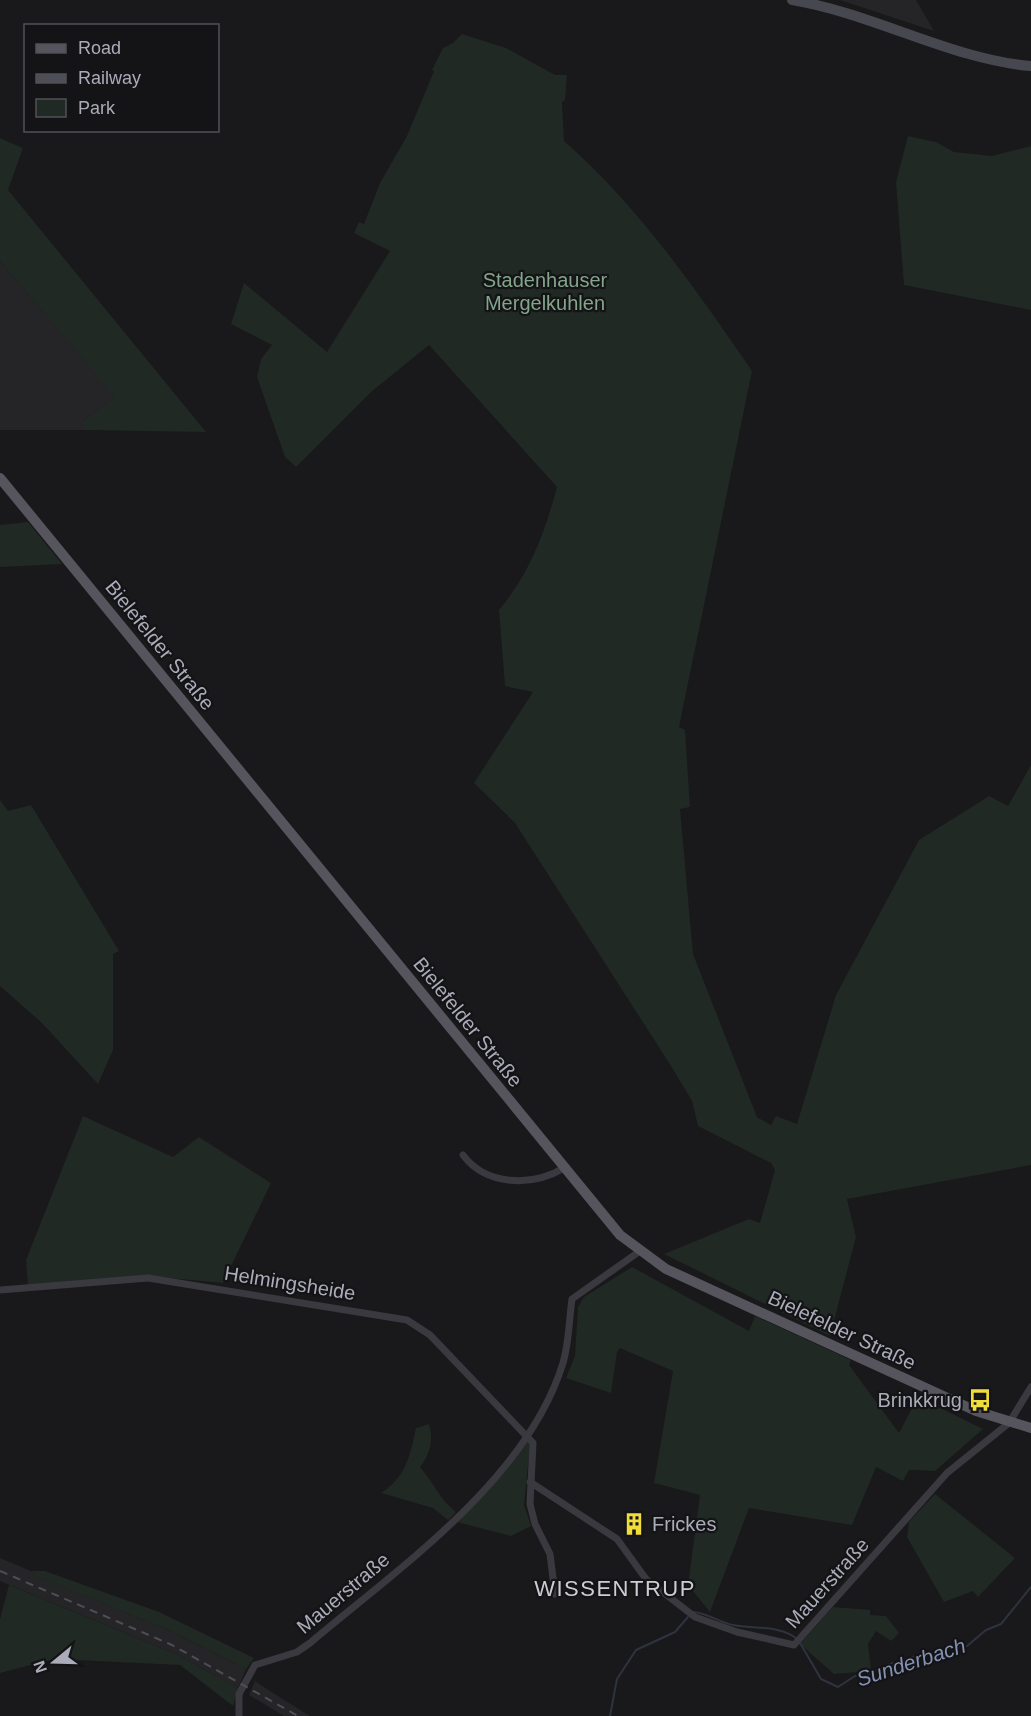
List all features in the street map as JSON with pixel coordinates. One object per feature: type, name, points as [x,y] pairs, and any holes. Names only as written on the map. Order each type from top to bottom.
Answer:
[{"type":"main road","name":"Bielefelder Straße","points":[[0,478],[605,1219],[640,1251],[666,1269],[976,1411],[1031,1428]]},
{"type":"street","points":[[792,0],[831,7],[980,56],[1031,66]]},
{"type":"street","points":[[463,1155],[473,1168],[522,1183],[564,1168]]},
{"type":"street","name":"Mauerstraße","points":[[239,1716],[239,1694],[255,1665],[297,1652],[318,1636],[460,1516],[529,1436],[564,1362],[572,1299],[640,1251]]},
{"type":"street","name":"Helmingsheide","points":[[0,1290],[148,1278],[400,1317],[430,1335],[529,1436]]},
{"type":"street","name":"Mauerstraße","points":[[530,1482],[616,1539],[646,1579],[695,1617],[737,1632],[794,1645],[947,1473],[1009,1423],[1031,1387]]},
{"type":"street","name":"Mauerstraße","points":[[529,1436],[533,1443],[530,1504],[535,1524],[550,1554],[555,1594]]},
{"type":"shaded area","points":[[840,0],[916,0],[934,31]]},
{"type":"shaded area","points":[[0,261],[116,397],[83,421],[83,430],[0,430]]},
{"type":"shaded area","points":[[0,1558],[31,1571],[38,1577],[171,1631],[246,1669],[238,1688],[178,1655],[0,1581]]},
{"type":"shaded area","points":[[255,1681],[310,1716],[284,1716],[249,1695]]},
{"type":"green space","name":"Stadenhauser Mergelkuhlen","points":[[462,34],[506,48],[555,75],[567,75],[565,100],[562,102],[564,141],[592,167],[642,221],[688,279],[752,371],[679,727],[685,730],[690,807],[680,809],[693,954],[757,1117],[771,1125],[776,1116],[797,1124],[836,995],[919,840],[989,796],[1008,806],[1031,765],[1031,1165],[847,1199],[856,1237],[830,1336],[664,1254],[749,1219],[760,1223],[775,1170],[771,1163],[698,1126],[692,1101],[671,1066],[515,823],[474,783],[533,692],[505,686],[499,610],[520,581],[535,552],[557,487],[429,345],[371,392],[296,467],[285,457],[257,377],[261,359],[272,345],[231,324],[244,283],[327,352],[390,251],[354,233],[359,222],[364,224],[380,183],[407,136],[434,71],[432,70],[443,48],[453,43]]},
{"type":"green space","points":[[908,136],[936,142],[954,152],[992,156],[1031,146],[1031,310],[904,285],[896,182]]},
{"type":"green space","points":[[0,138],[23,148],[8,190],[206,432],[83,430],[83,421],[115,397],[0,261]]},
{"type":"green space","points":[[28,522],[62,564],[0,567],[0,525]]},
{"type":"green space","points":[[0,800],[8,811],[31,805],[119,951],[113,954],[113,1050],[98,1084],[42,1023],[0,986]]},
{"type":"green space","points":[[83,1116],[173,1157],[199,1137],[271,1183],[223,1283],[148,1276],[28,1286],[26,1260]]},
{"type":"green space","points":[[632,1267],[749,1331],[755,1316],[851,1360],[849,1365],[899,1433],[918,1397],[983,1429],[935,1471],[909,1470],[903,1481],[876,1467],[852,1525],[749,1508],[710,1612],[688,1585],[700,1495],[654,1483],[673,1371],[620,1348],[617,1352],[611,1393],[566,1378],[575,1356],[578,1307],[584,1297]]},
{"type":"green space","points":[[429,1424],[430,1447],[420,1467],[456,1512],[448,1520],[433,1508],[381,1493],[396,1480],[406,1465],[416,1428]]},
{"type":"green space","points":[[528,1441],[530,1445],[524,1505],[531,1526],[511,1536],[457,1522]]},
{"type":"green space","points":[[935,1494],[1015,1558],[978,1597],[973,1591],[944,1602],[907,1537],[909,1522]]},
{"type":"green space","points":[[31,1571],[45,1571],[159,1612],[254,1658],[246,1669],[171,1631],[37,1577]]},
{"type":"green space","points":[[9,1585],[178,1655],[238,1688],[233,1706],[180,1665],[54,1659],[0,1673],[0,1619]]},
{"type":"green space","points":[[833,1607],[870,1610],[870,1615],[886,1616],[899,1633],[891,1641],[876,1631],[868,1644],[871,1671],[834,1674],[800,1644]]},
{"type":"waterway","name":"Sunderbach","points":[[800,1643],[821,1679],[838,1687],[855,1676],[867,1675],[887,1665],[923,1654],[931,1656],[949,1648],[967,1646],[986,1630],[1001,1624],[1031,1587]]},
{"type":"waterway","name":"Sunderbach","points":[[693,1612],[733,1625],[782,1631],[796,1638]]},
{"type":"waterway","name":"Sunderbach","points":[[610,1716],[617,1679],[636,1650],[675,1632],[688,1617]]},
{"type":"railway","points":[[0,1571],[172,1645],[298,1716]]},
{"type":"place","name":"Brinkkrug","points":[[980,1400]]},
{"type":"place","name":"Frickes","points":[[634,1524]]},
{"type":"district","name":"WISSENTRUP","points":[[615,1588]]}]
